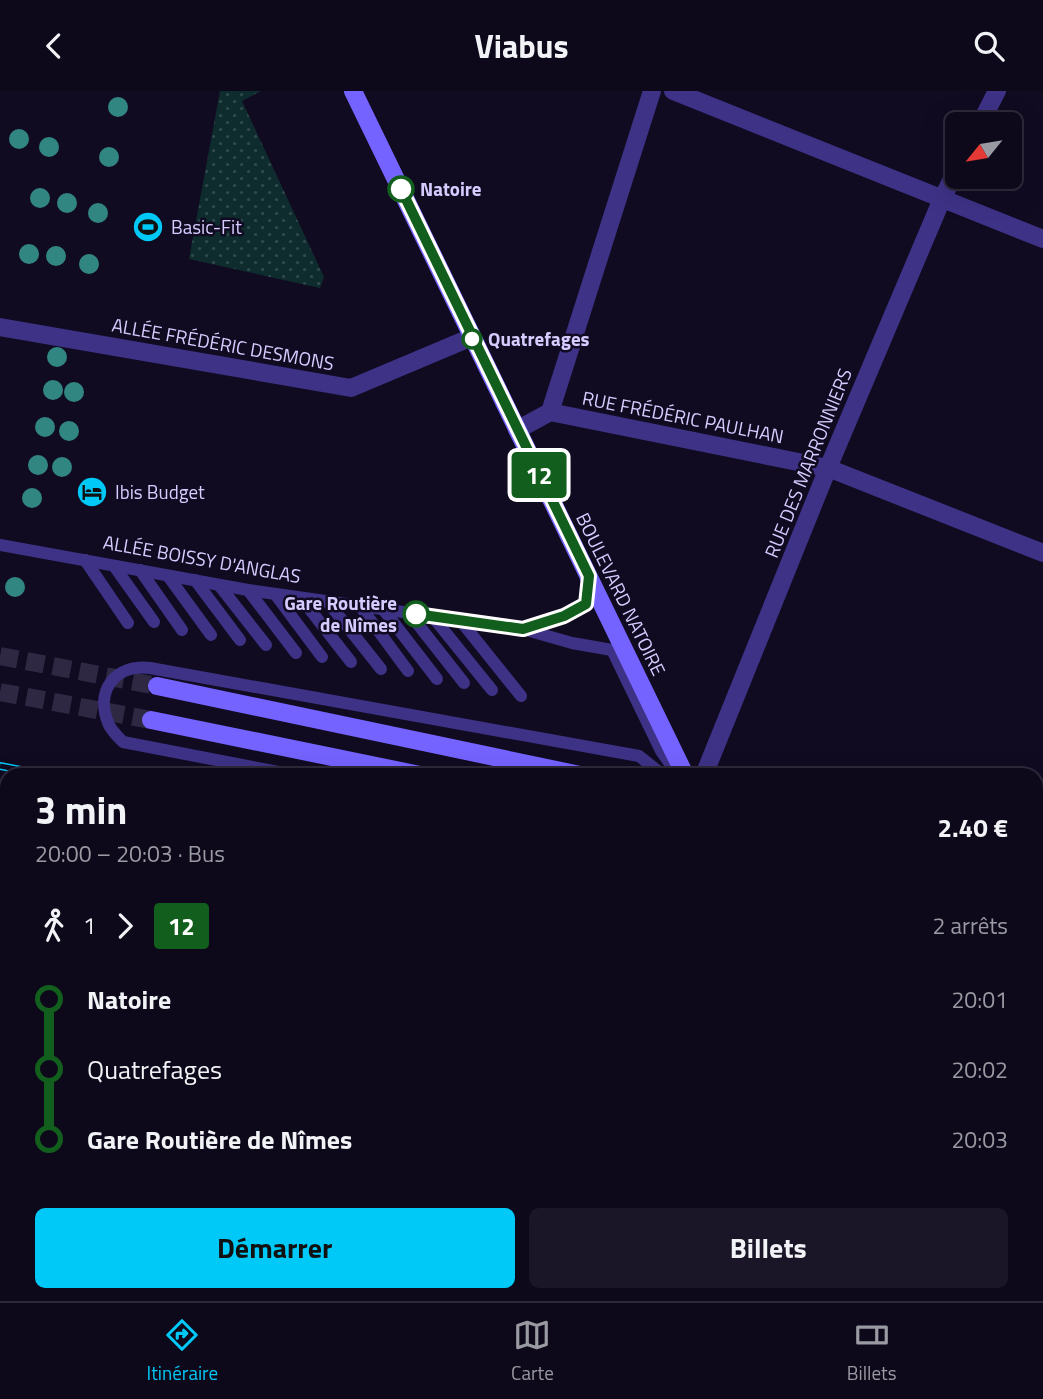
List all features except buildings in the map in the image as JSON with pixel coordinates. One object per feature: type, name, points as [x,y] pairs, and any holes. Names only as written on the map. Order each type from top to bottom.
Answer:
[{"type":"main road","name":"BOULEVARD NATOIRE","points":[[354,91],[682,768]]},
{"type":"main road","points":[[156,686],[547,768]]},
{"type":"main road","points":[[151,720],[386,768]]},
{"type":"street","points":[[517,430],[550,412],[652,91]]},
{"type":"street","points":[[673,91],[1043,239]]},
{"type":"street","points":[[986,112],[997,91]]},
{"type":"street","name":"RUE DES MARRONNIERS","points":[[707,768],[828,468],[947,189]]},
{"type":"street","name":"ALLÉE FRÉDÉRIC DESMONS","points":[[0,327],[351,388],[472,337]]},
{"type":"street","name":"RUE FRÉDÉRIC PAULHAN","points":[[550,412],[828,468],[1043,553]]},
{"type":"lane","name":"ALLÉE BOISSY D'ANGLAS","points":[[0,545],[248,590],[523,629],[572,643],[612,650]]},
{"type":"lane","points":[[85,560],[128,623]]},
{"type":"lane","points":[[114,566],[154,622]]},
{"type":"lane","points":[[140,570],[183,630]]},
{"type":"lane","points":[[168,576],[211,635]]},
{"type":"lane","name":"ALLÉE BOISSY D'ANGLAS","points":[[523,629],[564,616],[586,604],[589,576]]},
{"type":"lane","points":[[195,580],[240,640]]},
{"type":"lane","points":[[219,585],[266,645]]},
{"type":"lane","points":[[248,590],[296,653]]},
{"type":"lane","points":[[275,594],[322,657]]},
{"type":"lane","points":[[300,598],[351,662]]},
{"type":"lane","points":[[327,601],[381,669]]},
{"type":"lane","points":[[360,606],[408,671]]},
{"type":"lane","points":[[383,609],[437,679]]},
{"type":"lane","points":[[408,613],[464,683]]},
{"type":"lane","points":[[433,617],[492,690]]},
{"type":"lane","points":[[460,620],[521,696]]},
{"type":"lane","name":"BOULEVARD NATOIRE","points":[[612,650],[661,751],[673,768]]},
{"type":"lane","points":[[255,768],[123,742],[109,727],[103,704],[106,688],[120,672],[136,666],[150,667],[639,757],[654,768]]},
{"type":"green space","points":[[220,91],[261,91],[242,101],[324,277],[320,288],[189,259]]},
{"type":"tunnel","points":[[0,656],[157,686]]},
{"type":"tunnel","points":[[0,692],[151,720]]},
{"type":"railway","points":[[0,766],[10,768]]},
{"type":"bus line","name":"12","points":[[401,189],[589,576],[586,604],[564,616],[523,629],[416,614]]},
{"type":"place","name":"Natoire","points":[[401,189]]},
{"type":"place","name":"Basic-Fit","points":[[148,227]]},
{"type":"place","name":"Quatrefages","points":[[472,339]]},
{"type":"place","name":"Ibis Budget","points":[[92,492]]},
{"type":"place","name":"Gare Routière de Nîmes","points":[[416,614]]}]
